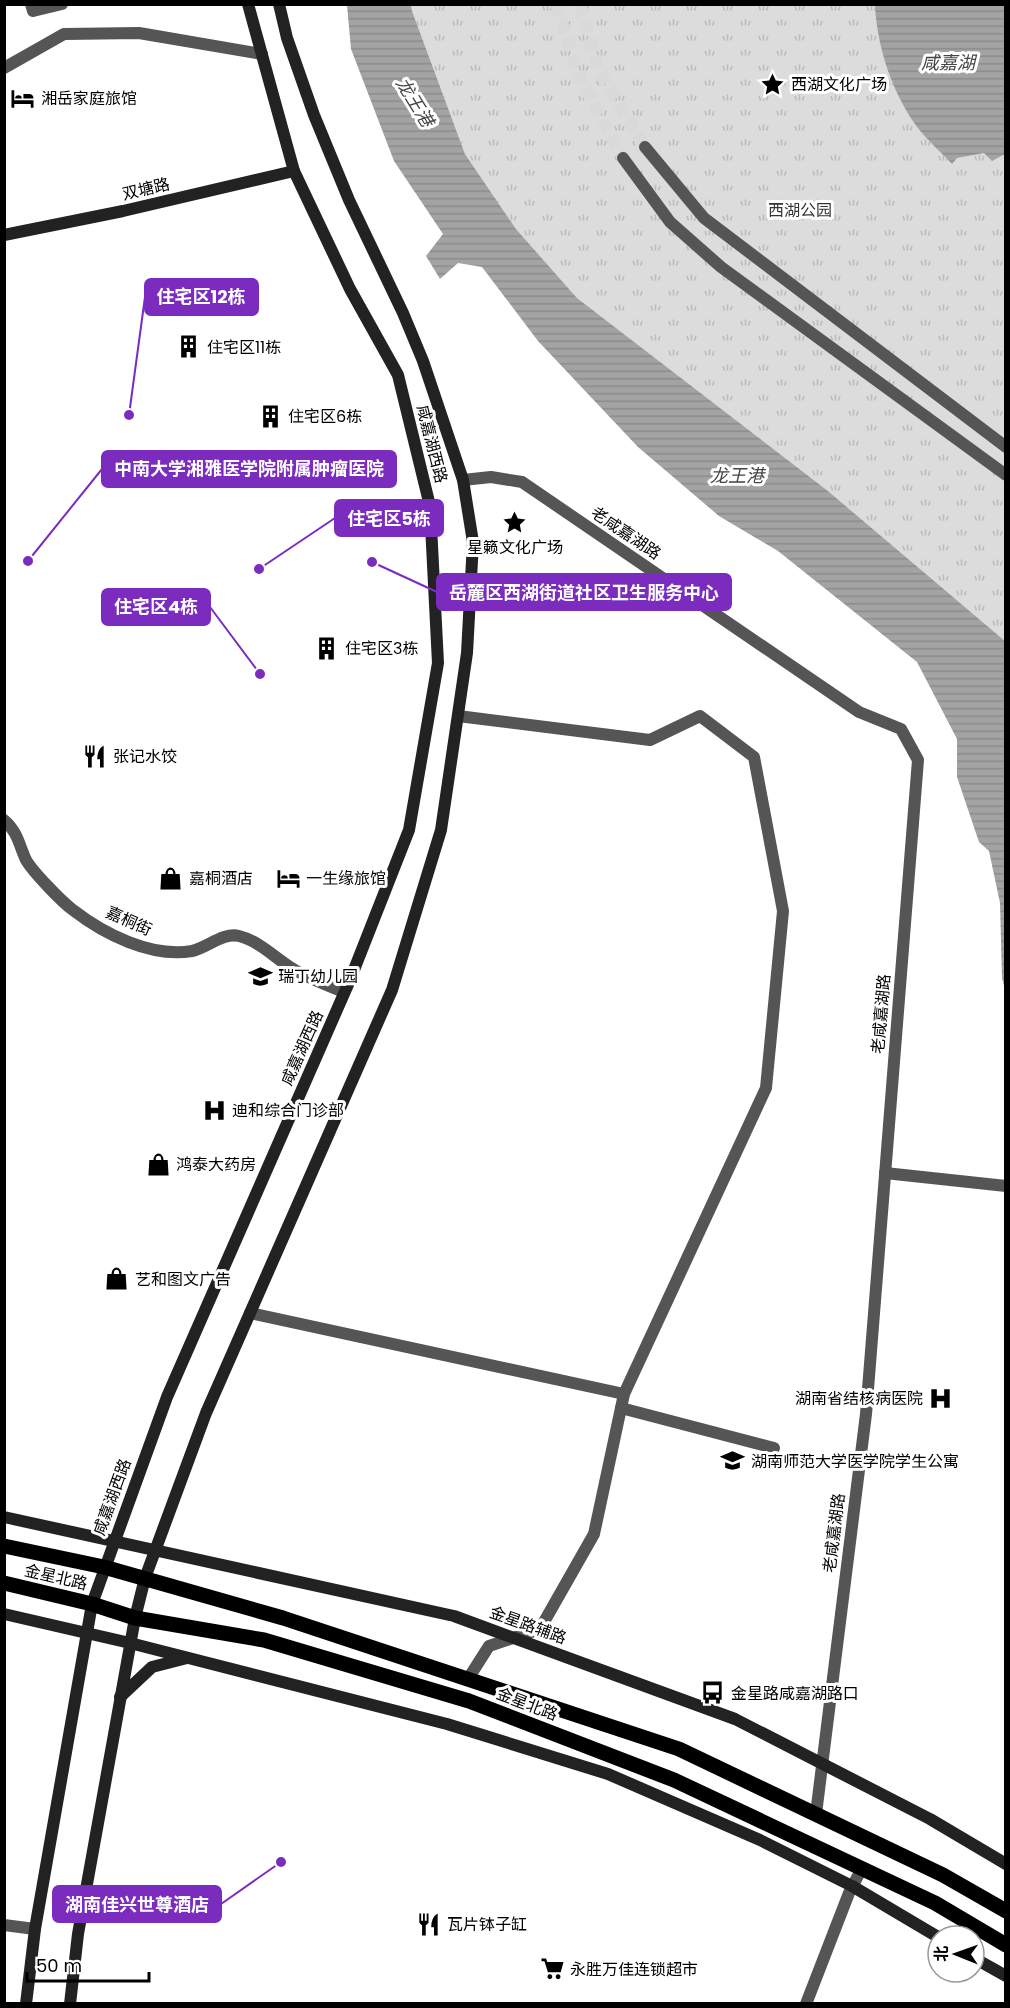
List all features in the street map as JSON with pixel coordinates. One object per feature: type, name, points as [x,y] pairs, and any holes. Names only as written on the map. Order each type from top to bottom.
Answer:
[{"type":"main road","name":"咸嘉湖西路","points":[[26,2004],[35,1929],[92,1604],[167,1396],[345,992],[410,830],[438,663],[430,506],[398,375],[350,289],[294,171],[248,4]]},
{"type":"main road","name":"咸嘉湖西路","points":[[70,2004],[78,1934],[130,1643],[145,1578],[206,1413],[392,990],[441,830],[467,653],[473,542],[463,480],[423,361],[403,313],[349,200],[314,115],[287,38],[279,4]]},
{"type":"main road","name":"双塘路","points":[[4,235],[123,211],[294,171]]},
{"type":"main road","name":"金星路辅路","points":[[4,1517],[466,1620],[735,1719],[930,1819],[1005,1864]]},
{"type":"main road","name":"金星北路","points":[[4,1546],[145,1578],[283,1618],[679,1749],[943,1875],[1005,1911]]},
{"type":"main road","name":"金星北路","points":[[4,1583],[92,1604],[135,1618],[264,1640],[469,1701],[674,1780],[934,1903],[1005,1945]]},
{"type":"main road","points":[[4,1614],[130,1643],[447,1724],[608,1774],[760,1840],[852,1886],[926,1929]]},
{"type":"main road","points":[[120,1697],[152,1667],[188,1658]]},
{"type":"main road","points":[[986,1965],[1005,1976]]},
{"type":"street","points":[[32,4],[33,11],[62,4]]},
{"type":"street","points":[[4,68],[64,34],[139,33],[262,54]]},
{"type":"street","points":[[645,147],[704,218],[1005,447]]},
{"type":"street","points":[[623,158],[670,222],[721,267],[1005,475]]},
{"type":"street","name":"老咸嘉湖路","points":[[463,480],[491,477],[522,482],[859,712],[901,729],[918,760],[866,1414],[816,1814]]},
{"type":"street","points":[[458,716],[650,740],[700,716],[754,757],[783,911],[766,1088],[624,1394],[594,1534],[540,1629],[489,1646],[468,1679]]},
{"type":"street","name":"嘉桐街","points":[[4,820],[13,828],[27,861],[57,896],[101,929],[141,946],[176,952],[192,951],[224,937],[237,935],[269,952],[290,967],[345,992]]},
{"type":"street","points":[[885,1173],[1005,1186]]},
{"type":"street","points":[[250,1313],[624,1394]]},
{"type":"street","points":[[621,1408],[774,1448]]},
{"type":"street","points":[[806,2004],[852,1886],[862,1868]]},
{"type":"street","points":[[4,1925],[35,1929]]},
{"type":"green space","name":"西湖公园","points":[[411,5],[1005,5],[1005,641],[828,491],[577,298],[516,229],[465,154]]},
{"type":"water","name":"龙王港","points":[[347,5],[411,5],[465,154],[516,229],[577,298],[828,491],[1005,641],[1005,990],[1002,978],[1000,903],[989,851],[979,842],[957,777],[957,739],[917,662],[778,551],[719,516],[638,447],[538,341],[482,267],[458,263],[440,279],[426,256],[443,234],[394,161],[351,49]]},
{"type":"water","name":"咸嘉湖","points":[[875,5],[1005,5],[1005,154],[992,161],[984,153],[957,158],[952,164],[921,132],[900,99],[887,69],[876,21]]},
{"type":"tunnel","points":[[556,4],[580,79],[623,158]]},
{"type":"tunnel","points":[[580,4],[598,70],[645,147]]},
{"type":"place","name":"西湖文化广场","points":[[773,84]]},
{"type":"place","name":"湘岳家庭旅馆","points":[[23,98]]},
{"type":"place","name":"住宅区11栋","points":[[189,347]]},
{"type":"place","name":"住宅区12栋","points":[[129,415]]},
{"type":"place","name":"住宅区6栋","points":[[270,416]]},
{"type":"place","name":"星籁文化广场","points":[[515,522]]},
{"type":"place","name":"中南大学湘雅医学院附属肿瘤医院","points":[[28,561]]},
{"type":"place","name":"岳麓区西湖街道社区卫生服务中心","points":[[372,562]]},
{"type":"place","name":"住宅区5栋","points":[[259,569]]},
{"type":"place","name":"住宅区3栋","points":[[327,648]]},
{"type":"place","name":"住宅区4栋","points":[[260,674]]},
{"type":"place","name":"张记水饺","points":[[95,756]]},
{"type":"place","name":"嘉桐酒店","points":[[171,878]]},
{"type":"place","name":"一生缘旅馆","points":[[288,878]]},
{"type":"place","name":"瑞丁幼儿园","points":[[260,976]]},
{"type":"place","name":"迪和综合门诊部","points":[[214,1110]]},
{"type":"place","name":"鸿泰大药房","points":[[158,1164]]},
{"type":"place","name":"艺和图文广告","points":[[117,1279]]},
{"type":"place","name":"湖南省结核病医院","points":[[941,1398]]},
{"type":"place","name":"湖南师范大学医学院学生公寓","points":[[733,1461]]},
{"type":"place","name":"金星路咸嘉湖路口","points":[[713,1693]]},
{"type":"place","name":"湖南佳兴世尊酒店","points":[[281,1862]]},
{"type":"place","name":"瓦片钵子缸","points":[[429,1924]]},
{"type":"place","name":"永胜万佳连锁超市","points":[[552,1969]]}]
